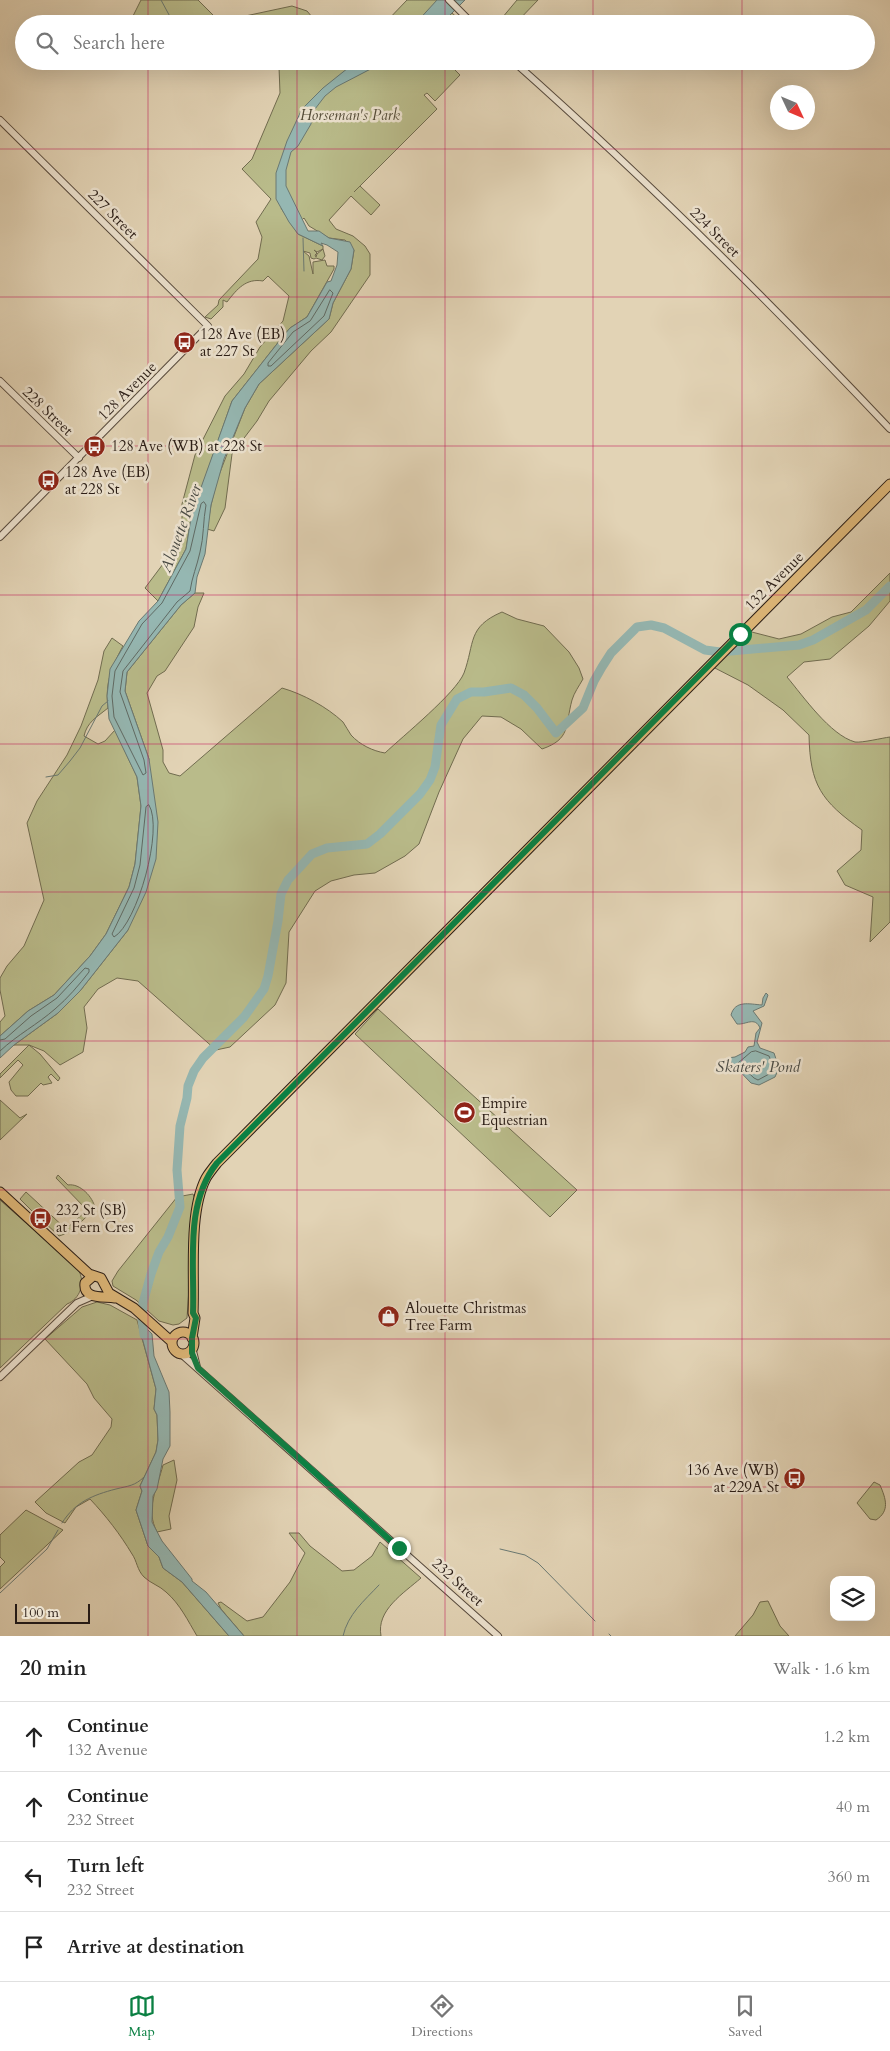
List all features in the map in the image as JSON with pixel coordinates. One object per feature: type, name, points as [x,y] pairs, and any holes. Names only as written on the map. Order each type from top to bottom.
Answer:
[{"type":"main road","name":"132 Avenue","points":[[177,1336],[189,1324],[193,1313],[194,1228],[201,1190],[206,1178],[216,1165],[890,484]]},
{"type":"main road","points":[[0,1192],[81,1266],[94,1276],[101,1278],[104,1286],[116,1298],[132,1306],[156,1328],[163,1328],[177,1336],[187,1333],[192,1338],[192,1347],[187,1352],[180,1353],[174,1349],[177,1336]]},
{"type":"main road","points":[[81,1266],[87,1293],[116,1298]]},
{"type":"main road","points":[[84,1285],[94,1276]]},
{"type":"main road","points":[[96,1296],[104,1286]]},
{"type":"main road","name":"132 Avenue","points":[[192,1338],[196,1318],[193,1313]]},
{"type":"street","points":[[448,0],[464,15]]},
{"type":"street","name":"224 Street","points":[[523,70],[600,137],[679,214],[890,429]]},
{"type":"street","name":"227 Street","points":[[0,120],[208,326]]},
{"type":"street","name":"128 Avenue","points":[[0,537],[208,326]]},
{"type":"street","name":"228 Street","points":[[0,382],[79,458]]},
{"type":"street","points":[[77,1303],[84,1285]]},
{"type":"street","points":[[0,1377],[77,1303],[96,1296]]},
{"type":"street","points":[[192,1347],[198,1368]]},
{"type":"street","name":"232 Street","points":[[180,1353],[498,1636]]},
{"type":"green space","points":[[141,0],[198,0],[213,15],[134,15]]},
{"type":"green space","points":[[407,0],[438,0],[454,15],[393,15]]},
{"type":"green space","points":[[517,0],[538,0],[524,15],[504,15]]},
{"type":"green space","points":[[292,6],[307,11],[310,15],[250,15]]},
{"type":"green space","name":"Horseman's Park","points":[[279,70],[455,70],[460,75],[435,101],[427,93],[424,95],[437,109],[360,186],[380,205],[371,215],[351,196],[329,220],[336,229],[353,236],[365,246],[370,254],[370,275],[331,332],[311,351],[269,401],[257,421],[232,454],[225,508],[214,531],[207,529],[217,480],[245,408],[259,384],[329,319],[333,303],[351,269],[354,250],[345,240],[329,238],[309,226],[304,218],[298,224],[281,208],[298,234],[323,246],[325,256],[322,260],[311,258],[310,253],[303,251],[309,256],[313,274],[313,262],[325,260],[327,266],[334,266],[334,269],[307,317],[290,328],[232,401],[191,518],[186,549],[158,601],[145,588],[175,548],[182,524],[182,504],[195,455],[225,396],[244,374],[260,347],[283,321],[289,296],[268,276],[263,281],[252,281],[242,286],[227,302],[223,300],[223,307],[211,319],[205,317],[218,305],[219,300],[258,259],[262,237],[256,222],[271,199],[242,169],[252,159],[280,93]]},
{"type":"green space","points":[[890,573],[890,601],[869,626],[830,659],[804,662],[787,677],[818,714],[836,732],[846,738],[858,742],[890,737],[890,922],[870,942],[873,897],[845,885],[837,871],[861,850],[862,830],[837,810],[820,790],[812,767],[809,735],[783,710],[748,685],[709,665],[744,630],[779,639],[801,634],[832,617],[851,612]]},
{"type":"green space","points":[[195,593],[204,593],[198,607],[194,627],[165,671],[157,676],[147,693],[163,750],[163,762],[169,773],[180,776],[282,688],[322,706],[343,722],[358,742],[371,749],[385,753],[451,692],[464,673],[477,630],[491,618],[502,612],[517,619],[544,626],[569,652],[579,668],[583,679],[573,697],[565,730],[558,741],[542,749],[521,729],[501,717],[482,716],[463,739],[439,792],[419,844],[405,856],[375,873],[354,875],[331,881],[315,891],[289,932],[286,983],[275,1005],[230,1047],[216,1050],[138,981],[117,978],[98,989],[84,1007],[87,1028],[83,1052],[60,1065],[44,1051],[29,1045],[14,1045],[58,1013],[80,991],[128,930],[149,759],[125,691],[127,672],[181,605]]},
{"type":"green space","points":[[112,638],[123,646],[115,661],[108,683],[108,708],[90,723],[84,736],[98,744],[105,741],[115,730],[137,777],[141,806],[135,864],[129,887],[106,934],[90,956],[54,995],[28,1011],[0,1036],[0,1022],[5,1016],[0,990],[0,978],[7,966],[24,946],[44,900],[27,823],[37,801],[67,755],[81,726],[98,680],[104,651]]},
{"type":"green space","name":"Empire Equestrian","points":[[378,1009],[577,1190],[550,1217],[355,1034]]},
{"type":"green space","points":[[29,1045],[40,1054],[60,1078],[58,1081],[51,1074],[48,1077],[52,1083],[43,1085],[41,1083],[28,1096],[16,1096],[11,1090],[9,1082],[23,1065],[18,1060],[0,1078],[0,1074]]},
{"type":"green space","points":[[0,1100],[20,1118],[27,1114],[0,1140]]},
{"type":"green space","points":[[58,1175],[68,1185],[81,1188],[92,1199],[95,1208],[74,1228],[59,1236],[20,1199],[26,1192],[66,1229],[87,1210],[56,1178]]},
{"type":"green space","points":[[193,1194],[195,1199],[187,1318],[179,1324],[173,1325],[159,1321],[136,1300],[113,1286],[112,1281],[177,1197]]},
{"type":"green space","points":[[0,1200],[78,1269],[81,1285],[78,1294],[72,1302],[67,1304],[0,1368]]},
{"type":"green space","points":[[97,1302],[110,1305],[137,1320],[156,1389],[154,1409],[157,1415],[158,1440],[156,1452],[140,1486],[142,1491],[136,1510],[148,1546],[159,1557],[163,1568],[182,1582],[229,1636],[197,1636],[171,1597],[142,1574],[123,1539],[90,1499],[76,1507],[65,1523],[46,1513],[35,1502],[79,1462],[92,1455],[111,1427],[112,1419],[94,1398],[87,1384],[45,1339],[82,1307]]},
{"type":"green space","points":[[174,1460],[177,1480],[169,1516],[171,1529],[157,1532],[152,1515],[153,1499],[163,1465]]},
{"type":"green space","points":[[874,1482],[880,1485],[886,1504],[883,1513],[876,1520],[870,1519],[857,1503]]},
{"type":"green space","points":[[26,1510],[63,1530],[0,1589],[0,1567],[5,1562],[0,1557],[0,1535]]},
{"type":"green space","points":[[289,1533],[299,1533],[310,1546],[342,1571],[354,1570],[372,1556],[380,1542],[421,1578],[387,1610],[383,1618],[381,1636],[244,1636],[218,1603],[221,1602],[247,1621],[263,1617],[290,1582],[305,1553]]},
{"type":"green space","points":[[768,1601],[780,1626],[789,1636],[735,1636],[753,1615],[760,1602]]},
{"type":"water","points":[[437,0],[465,0],[450,15],[423,15]]},
{"type":"water","points":[[346,70],[369,70],[336,87],[325,96],[315,109],[311,124],[298,146],[291,152],[286,170],[286,186],[308,231],[319,231],[329,238],[350,242],[354,250],[351,269],[333,303],[329,319],[259,384],[245,408],[224,459],[211,505],[205,554],[197,577],[195,593],[181,605],[127,672],[125,691],[149,759],[158,822],[156,859],[146,892],[128,930],[80,991],[58,1013],[14,1045],[0,1058],[0,1036],[28,1011],[54,995],[90,956],[106,934],[129,887],[135,864],[141,806],[137,777],[109,719],[107,696],[110,669],[139,621],[158,601],[186,549],[191,518],[232,401],[290,328],[307,317],[327,282],[331,281],[337,265],[338,252],[327,245],[321,243],[323,246],[298,234],[276,199],[276,173],[287,141],[302,109],[323,88]]},
{"type":"water","name":"Skaters' Pond","points":[[766,993],[768,995],[764,1006],[753,1011],[762,1023],[757,1042],[760,1048],[774,1053],[779,1068],[775,1077],[759,1085],[751,1083],[727,1058],[735,1057],[745,1052],[748,1047],[754,1046],[756,1033],[760,1028],[756,1022],[737,1024],[731,1015],[733,1010],[743,1004],[762,1005]]},
{"type":"water","points":[[142,1324],[152,1334],[154,1356],[169,1392],[170,1446],[163,1459],[157,1489],[153,1496],[152,1522],[162,1541],[192,1581],[206,1592],[244,1636],[229,1636],[182,1582],[163,1568],[159,1557],[148,1546],[136,1510],[142,1491],[140,1486],[156,1452],[158,1440],[157,1415],[154,1409],[156,1389],[140,1330]]},
{"type":"waterway","points":[[161,0],[169,15]]},
{"type":"waterway","points":[[303,238],[304,271]]},
{"type":"waterway","points":[[144,1335],[143,1303],[151,1274],[180,1207],[177,1170],[180,1126],[188,1086],[194,1071],[203,1058],[244,1017],[264,989],[278,921],[281,894],[288,880],[312,854],[327,848],[367,844],[380,834],[420,794],[430,780],[435,767],[441,725],[457,699],[471,692],[511,688],[524,695],[537,708],[556,733],[583,708],[594,681],[611,653],[637,627],[651,625],[664,628],[705,650],[720,652],[799,645],[813,640],[866,610],[890,586]]},
{"type":"waterway","points":[[46,777],[58,775],[70,761],[80,748],[102,706],[108,701]]},
{"type":"waterway","points":[[62,1523],[85,1500],[131,1485],[144,1477]]},
{"type":"waterway","points":[[0,1593],[47,1549],[58,1530]]},
{"type":"waterway","points":[[500,1549],[525,1555],[538,1563],[595,1621]]},
{"type":"waterway","points":[[343,1636],[353,1614],[379,1585]]},
{"type":"place","name":"128 Ave (EB) at 227 St","points":[[184,343]]},
{"type":"place","name":"128 Ave (WB) at 228 St","points":[[95,446]]},
{"type":"place","name":"128 Ave (EB) at 228 St","points":[[49,481]]},
{"type":"place","name":"Empire Equestrian","points":[[465,1112]]},
{"type":"place","name":"232 St (SB) at Fern Cres","points":[[40,1219]]},
{"type":"place","name":"Alouette Christmas Tree Farm","points":[[389,1317]]},
{"type":"place","name":"136 Ave (WB) at 229A St","points":[[795,1479]]},
{"type":"route","points":[[399,1548],[198,1368],[192,1353],[192,1338],[196,1318],[193,1313],[194,1228],[201,1190],[206,1178],[217,1163],[740,634]]},
{"type":"water label","name":"Alouette River","points":[[180,528]]}]
